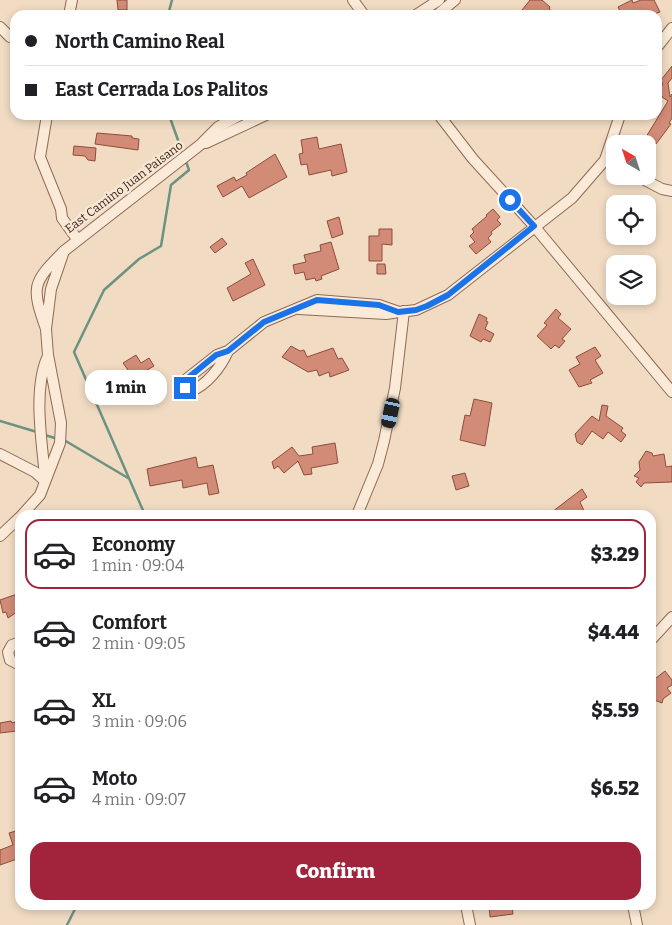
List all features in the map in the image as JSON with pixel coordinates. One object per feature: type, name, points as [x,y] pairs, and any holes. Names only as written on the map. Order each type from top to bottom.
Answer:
[{"type":"street","points":[[424,10],[439,0]]},
{"type":"street","points":[[443,10],[455,0]]},
{"type":"street","points":[[0,27],[10,35]]},
{"type":"street","points":[[662,41],[672,28]]},
{"type":"street","points":[[46,120],[40,157],[61,209],[62,218],[77,239]]},
{"type":"street","name":"East Camino Juan Paisano","points":[[46,329],[38,308],[36,284],[46,269],[77,239],[200,145],[218,128],[232,120]]},
{"type":"street","name":"East Camino Juan Paisano","points":[[200,145],[255,120]]},
{"type":"street","points":[[444,120],[473,159],[534,226],[672,392]]},
{"type":"street","points":[[616,135],[619,120]]},
{"type":"street","points":[[228,351],[264,322],[299,309],[386,314],[427,306],[448,295],[572,198],[606,167]]},
{"type":"street","points":[[654,185],[672,191]]},
{"type":"street","name":"East Camino Juan Paisano","points":[[26,510],[40,495],[60,443],[61,423],[48,355],[46,329],[51,290],[64,251]]},
{"type":"street","points":[[359,510],[378,464],[384,441],[393,396],[401,311]]},
{"type":"street","points":[[45,481],[40,423],[40,397],[44,365],[48,355]]},
{"type":"street","points":[[0,454],[35,472],[45,481]]},
{"type":"street","name":"East Camino Juan Paisano","points":[[0,536],[15,522]]},
{"type":"street","points":[[656,634],[672,616]]},
{"type":"street","points":[[4,660],[12,645],[15,644]]},
{"type":"street","points":[[467,910],[470,925]]},
{"type":"street","points":[[634,910],[637,925]]},
{"type":"building","points":[[117,0],[127,0],[127,10],[118,10]]},
{"type":"building","points":[[530,0],[542,0],[550,7],[550,10],[522,10]]},
{"type":"building","points":[[632,0],[633,3],[641,0],[654,0],[659,10],[620,10],[618,7]]},
{"type":"building","points":[[672,66],[672,78],[668,83],[670,97],[672,94],[672,118],[669,123],[671,124],[656,144],[656,135],[647,135],[656,120],[662,120],[662,111],[668,101],[662,97],[662,79]]},
{"type":"building","points":[[97,133],[132,136],[132,138],[139,139],[138,150],[95,144]]},
{"type":"building","points":[[317,137],[319,149],[341,144],[347,172],[332,176],[331,170],[309,175],[307,164],[301,165],[299,154],[303,153],[301,140]]},
{"type":"building","points":[[74,146],[96,148],[95,161],[88,160],[85,156],[73,155]]},
{"type":"building","points":[[275,154],[287,177],[249,198],[242,186],[223,197],[217,186],[234,177],[236,181],[247,175],[246,173]]},
{"type":"building","points":[[493,209],[500,217],[497,220],[501,224],[491,232],[492,234],[488,238],[491,242],[476,254],[469,246],[475,242],[470,236],[474,232],[472,229]]},
{"type":"building","points":[[339,217],[343,234],[332,238],[327,221]]},
{"type":"building","points":[[379,229],[392,229],[392,245],[382,244],[382,261],[369,261],[369,236],[379,236]]},
{"type":"building","points":[[222,238],[227,244],[215,253],[210,247]]},
{"type":"building","points":[[331,242],[339,269],[321,276],[322,279],[316,281],[315,278],[306,280],[304,272],[295,274],[293,265],[306,262],[304,255],[321,251],[320,245]]},
{"type":"building","points":[[253,259],[265,285],[233,301],[227,288],[251,274],[245,263]]},
{"type":"building","points":[[377,264],[385,264],[386,274],[377,274]]},
{"type":"building","points":[[556,309],[561,314],[558,318],[571,329],[562,339],[565,341],[559,348],[555,345],[551,349],[537,336],[547,325],[544,323]]},
{"type":"building","points":[[479,314],[487,318],[486,321],[488,322],[485,329],[494,334],[490,342],[483,339],[481,342],[470,336]]},
{"type":"building","points":[[291,346],[300,351],[304,350],[307,357],[333,348],[338,359],[342,358],[349,370],[330,377],[329,372],[319,376],[317,370],[308,372],[282,357]]},
{"type":"building","points":[[595,347],[601,356],[595,360],[603,373],[590,380],[592,383],[579,387],[569,370],[580,364],[576,357]]},
{"type":"building","points":[[136,355],[141,363],[149,358],[154,366],[132,379],[130,377],[124,380],[121,374],[128,370],[123,363]]},
{"type":"building","points":[[474,399],[492,403],[485,446],[460,440],[465,415],[470,416]]},
{"type":"building","points":[[602,405],[608,406],[606,416],[623,428],[621,431],[626,435],[621,442],[608,432],[603,439],[592,431],[582,445],[577,442],[575,434],[592,416],[599,421]]},
{"type":"building","points":[[335,443],[338,463],[311,468],[312,474],[304,475],[298,461],[284,473],[278,466],[274,469],[272,462],[292,447],[299,456],[313,454],[312,447]]},
{"type":"building","points":[[646,451],[652,453],[653,456],[664,454],[666,467],[672,466],[672,482],[644,483],[641,487],[636,482],[639,478],[634,476],[640,470],[639,462]]},
{"type":"building","points":[[196,457],[198,468],[213,465],[219,493],[209,495],[207,483],[183,488],[182,480],[150,486],[147,469]]},
{"type":"building","points":[[465,473],[469,486],[456,490],[452,476]]},
{"type":"building","points":[[582,489],[587,497],[580,502],[584,510],[555,510]]},
{"type":"building","points":[[15,595],[15,613],[8,618],[6,612],[3,613],[0,600]]},
{"type":"building","points":[[665,671],[672,680],[672,685],[667,688],[671,693],[663,699],[662,703],[656,701],[656,678]]},
{"type":"building","points":[[15,722],[15,731],[0,733],[0,723]]},
{"type":"building","points":[[15,831],[15,860],[0,865],[0,850],[13,845],[9,833]]},
{"type":"building","points":[[489,910],[513,910],[513,914],[490,917]]},
{"type":"waterway","points":[[169,10],[172,0]]},
{"type":"waterway","points":[[171,120],[183,154]]},
{"type":"waterway","points":[[143,510],[74,352],[104,290],[139,259],[161,246],[171,185],[189,170],[185,159]]},
{"type":"waterway","points":[[0,421],[37,432]]},
{"type":"waterway","points":[[45,435],[58,439]]},
{"type":"waterway","points":[[64,440],[128,478]]},
{"type":"waterway","points":[[67,925],[74,910]]},
{"type":"route","points":[[185,388],[184,381],[195,371],[216,355],[228,351],[264,322],[317,300],[379,305],[398,312],[416,310],[440,300],[534,226],[510,200]]}]
